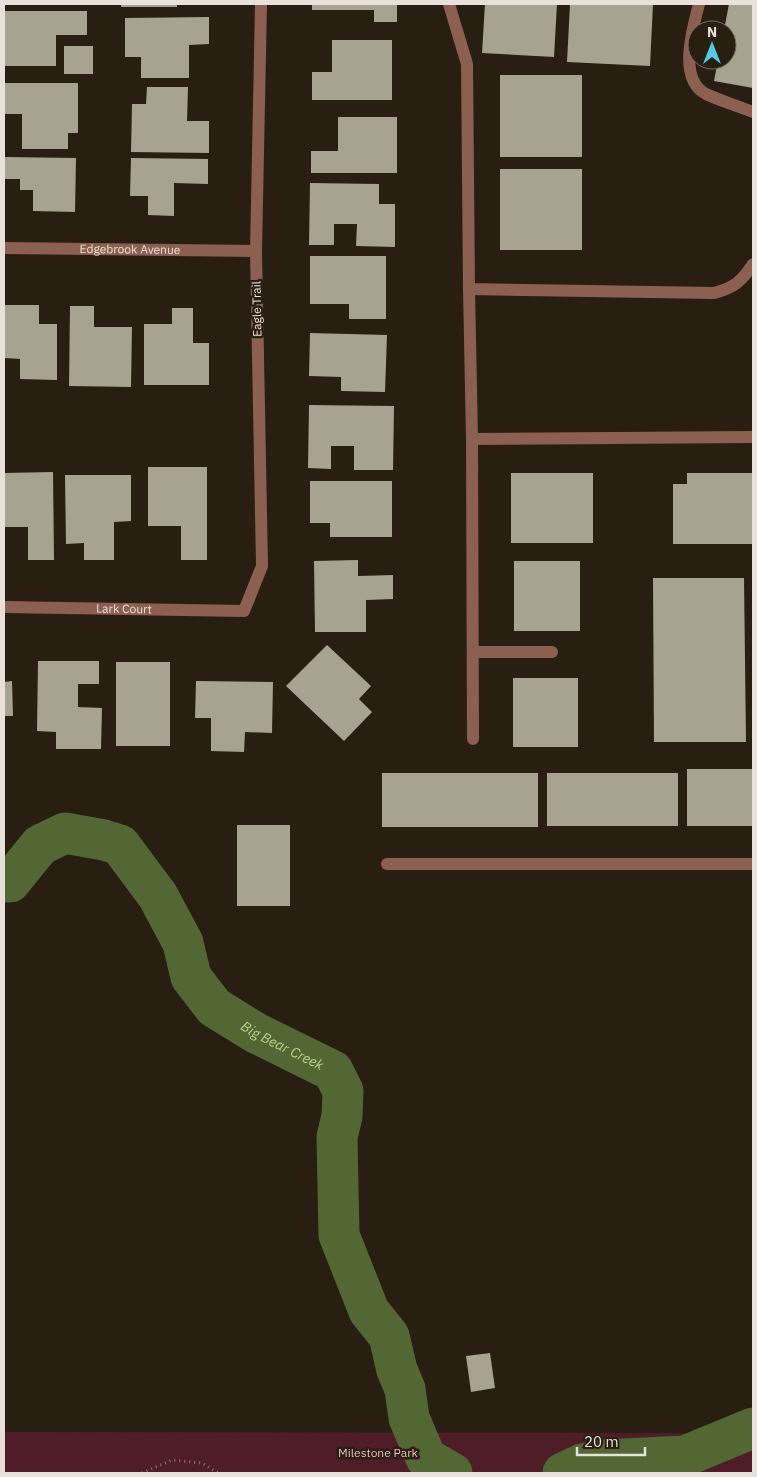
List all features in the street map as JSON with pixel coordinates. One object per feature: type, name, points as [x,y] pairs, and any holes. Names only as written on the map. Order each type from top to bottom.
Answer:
[{"type":"street","name":"Eagle Trail","points":[[244,612],[262,566],[256,251],[261,4]]},
{"type":"street","points":[[449,4],[467,64],[472,439],[473,739]]},
{"type":"street","points":[[699,4],[690,42],[689,53],[692,77],[698,87],[706,94],[753,112]]},
{"type":"street","name":"Edgebrook Avenue","points":[[4,248],[256,251]]},
{"type":"street","points":[[470,289],[714,292],[726,290],[738,284],[753,264]]},
{"type":"street","points":[[472,439],[753,437]]},
{"type":"street","name":"Lark Court","points":[[4,607],[244,612]]},
{"type":"street","points":[[473,652],[552,652]]},
{"type":"street","points":[[387,864],[753,864]]},
{"type":"path","points":[[142,1473],[172,1460],[202,1463],[218,1473]]},
{"type":"green space","name":"Milestone Park","points":[[4,1432],[753,1433],[753,1473],[4,1473]]},
{"type":"building","points":[[121,4],[177,4],[177,7],[121,7]]},
{"type":"building","points":[[312,4],[397,4],[397,22],[374,22],[374,10],[312,10]]},
{"type":"building","points":[[485,4],[557,4],[554,57],[482,53]]},
{"type":"building","points":[[570,4],[653,4],[650,66],[567,62]]},
{"type":"building","points":[[729,4],[753,4],[753,88],[714,81],[716,70],[737,70],[737,20],[726,20]]},
{"type":"building","points":[[4,11],[87,11],[87,35],[56,35],[56,66],[4,66]]},
{"type":"building","points":[[209,17],[209,44],[189,45],[189,78],[141,78],[141,57],[125,57],[125,18]]},
{"type":"building","points":[[332,40],[392,40],[392,100],[312,100],[312,72],[332,72]]},
{"type":"building","points":[[64,46],[93,46],[93,74],[64,74]]},
{"type":"building","points":[[500,75],[582,75],[582,157],[500,157]]},
{"type":"building","points":[[4,83],[78,83],[78,133],[68,133],[68,149],[22,149],[22,114],[4,114]]},
{"type":"building","points":[[147,87],[188,87],[187,121],[209,121],[209,153],[131,152],[132,104],[146,104]]},
{"type":"building","points":[[338,117],[397,117],[397,173],[311,173],[311,151],[338,151]]},
{"type":"building","points":[[4,157],[76,158],[75,212],[33,211],[33,190],[20,190],[20,179],[4,179]]},
{"type":"building","points":[[131,158],[208,159],[208,184],[174,183],[174,216],[148,215],[148,196],[130,196]]},
{"type":"building","points":[[500,169],[582,169],[582,250],[500,250]]},
{"type":"building","points":[[310,183],[379,184],[379,204],[395,204],[395,247],[356,246],[357,224],[334,224],[334,245],[309,245]]},
{"type":"building","points":[[310,256],[386,256],[386,319],[349,319],[349,304],[310,304]]},
{"type":"building","points":[[4,305],[39,305],[39,324],[57,324],[57,380],[20,379],[20,359],[4,358]]},
{"type":"building","points":[[70,306],[94,306],[94,327],[132,327],[131,387],[69,386]]},
{"type":"building","points":[[172,308],[193,308],[193,343],[209,343],[209,385],[144,385],[144,324],[172,324]]},
{"type":"building","points":[[310,333],[387,335],[385,392],[341,391],[341,377],[309,376]]},
{"type":"building","points":[[309,405],[394,406],[393,470],[354,470],[354,446],[331,446],[331,469],[308,468]]},
{"type":"building","points":[[148,467],[207,467],[207,560],[181,560],[181,526],[148,526]]},
{"type":"building","points":[[53,472],[54,560],[28,560],[28,527],[4,527],[4,473]]},
{"type":"building","points":[[511,473],[593,473],[593,543],[511,543]]},
{"type":"building","points":[[687,473],[753,473],[753,544],[673,544],[673,484],[687,484]]},
{"type":"building","points":[[65,475],[131,475],[131,521],[114,522],[114,560],[84,560],[84,543],[66,544]]},
{"type":"building","points":[[310,481],[392,481],[392,537],[330,537],[330,523],[310,523]]},
{"type":"building","points":[[358,560],[358,576],[393,575],[393,599],[366,600],[366,632],[315,632],[314,561]]},
{"type":"building","points":[[514,561],[580,561],[580,631],[514,631]]},
{"type":"building","points":[[653,578],[744,578],[746,742],[654,742]]},
{"type":"building","points":[[327,645],[371,686],[359,699],[372,712],[344,741],[286,686]]},
{"type":"building","points":[[38,661],[99,661],[99,684],[78,684],[78,707],[102,708],[101,749],[56,749],[56,732],[37,731]]},
{"type":"building","points":[[116,662],[170,662],[170,746],[116,746]]},
{"type":"building","points":[[513,678],[578,678],[578,747],[513,747]]},
{"type":"building","points":[[12,681],[13,716],[4,716],[4,682]]},
{"type":"building","points":[[196,681],[273,682],[272,733],[245,732],[244,752],[211,751],[211,718],[195,718]]},
{"type":"building","points":[[687,769],[753,769],[753,826],[687,826]]},
{"type":"building","points":[[382,773],[538,773],[538,827],[382,827]]},
{"type":"building","points":[[547,773],[678,773],[678,826],[547,826]]},
{"type":"building","points":[[237,825],[290,825],[290,906],[237,906]]},
{"type":"building","points":[[490,1353],[495,1388],[471,1392],[466,1356]]},
{"type":"waterway","name":"Big Bear Creek","points":[[4,882],[10,882],[40,845],[65,833],[120,845],[158,896],[183,943],[191,977],[214,1007],[256,1033],[333,1071],[343,1091],[342,1116],[337,1137],[339,1235],[369,1311],[389,1336],[397,1370],[405,1389],[409,1418],[426,1458],[452,1473]]},
{"type":"waterway","name":"Big Bear Creek","points":[[563,1473],[582,1464],[605,1460],[685,1456],[753,1428]]}]
